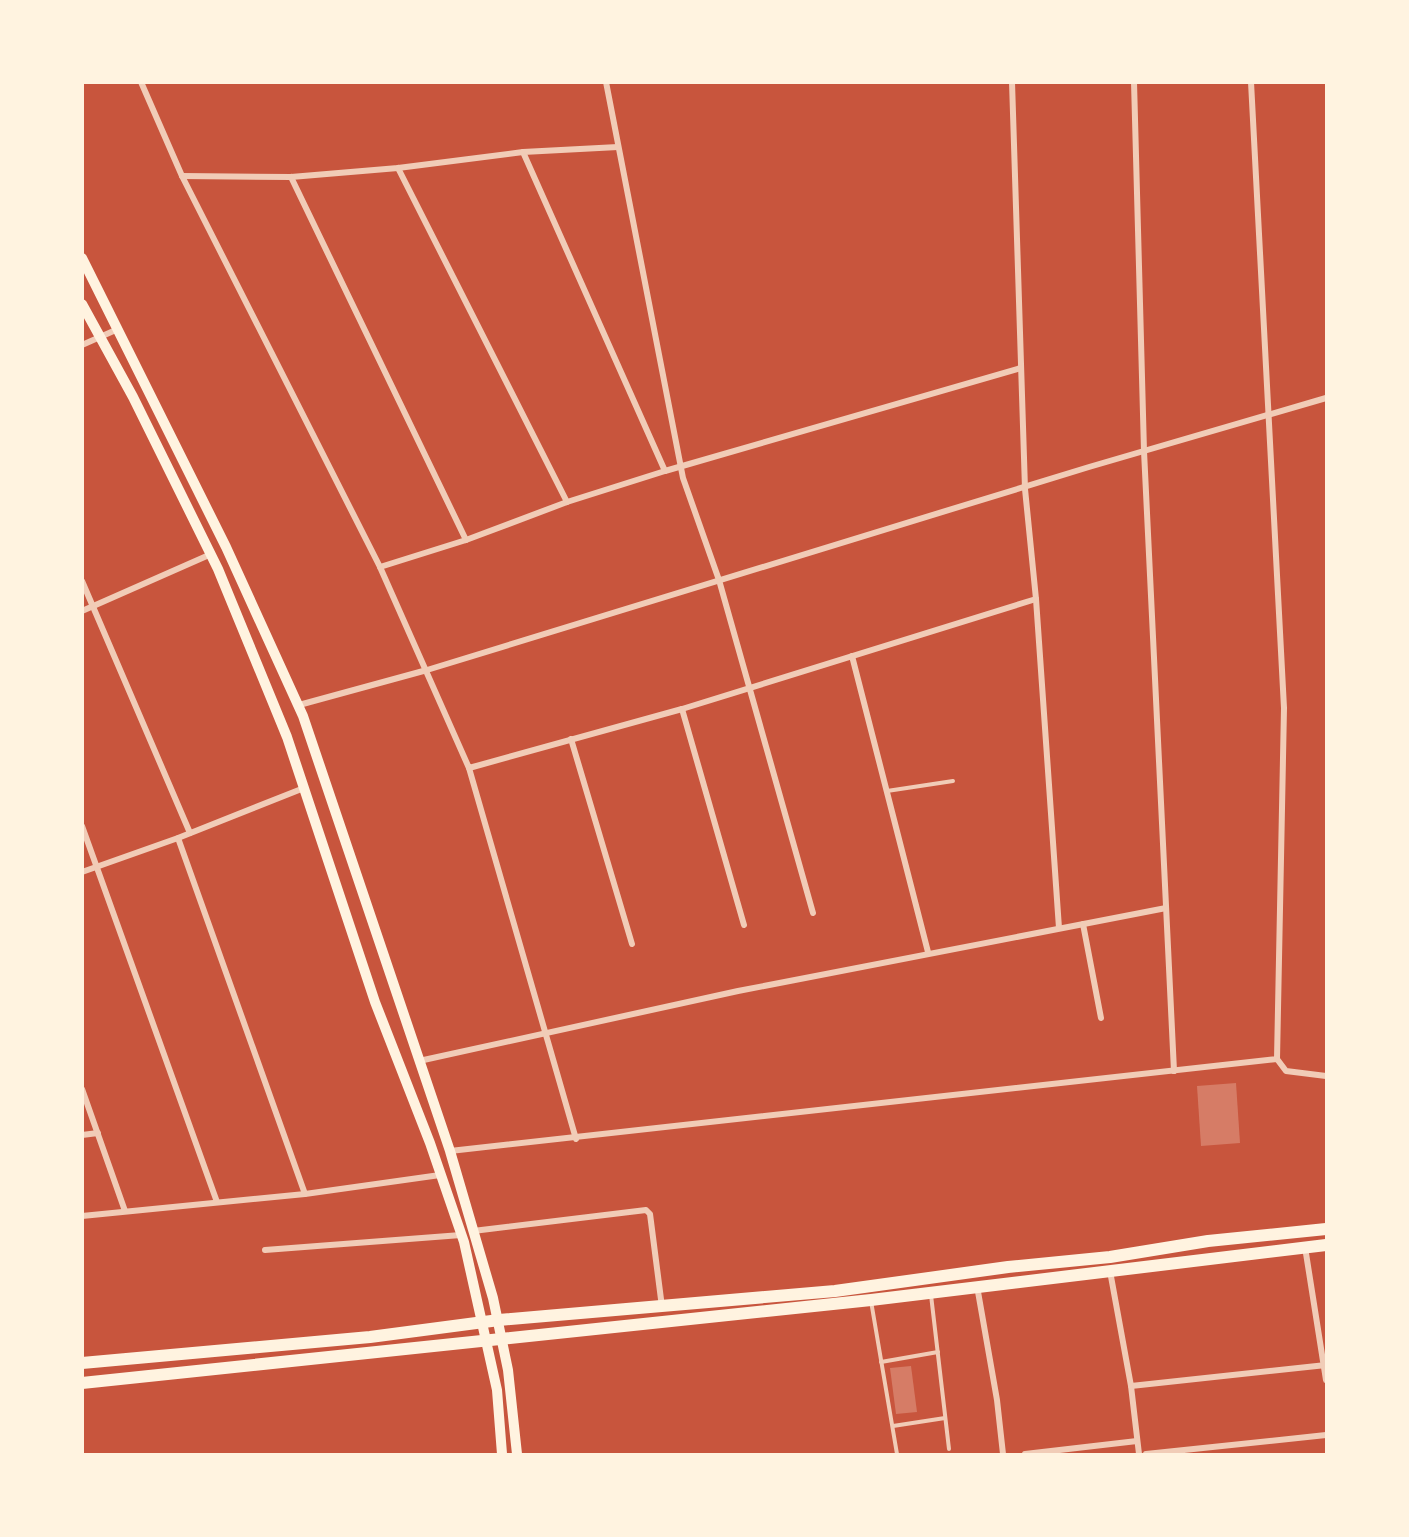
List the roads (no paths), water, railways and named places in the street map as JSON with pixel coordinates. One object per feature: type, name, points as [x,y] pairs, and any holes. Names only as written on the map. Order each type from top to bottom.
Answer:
[{"type":"highway","points":[[82,1363],[482,1324],[499,1320],[835,1291],[1008,1267],[1110,1257],[1208,1241],[1326,1228]]},
{"type":"highway","points":[[82,1383],[871,1300],[1110,1269],[1326,1245]]},
{"type":"main road","points":[[82,258],[220,537],[299,705],[450,1152],[499,1320],[508,1370],[517,1455]]},
{"type":"main road","points":[[82,304],[133,397],[236,609],[287,737],[375,1002],[461,1236],[473,1277],[497,1390],[502,1455]]},
{"type":"street","points":[[141,82],[182,176],[380,567],[469,768],[576,1139]]},
{"type":"street","points":[[606,82],[681,466],[719,579],[813,913]]},
{"type":"street","points":[[1012,82],[1025,489],[1036,599],[1059,928]]},
{"type":"street","points":[[1134,82],[1144,451],[1174,1071]]},
{"type":"street","points":[[1251,82],[1284,708],[1277,1059],[1286,1071],[1326,1076]]},
{"type":"street","points":[[182,176],[291,177],[398,168],[524,152],[618,147]]},
{"type":"street","points":[[524,152],[664,471]]},
{"type":"street","points":[[398,168],[567,502]]},
{"type":"street","points":[[291,177],[466,540]]},
{"type":"street","points":[[82,345],[118,329]]},
{"type":"street","points":[[380,567],[466,540],[567,502],[664,471],[1021,368]]},
{"type":"street","points":[[299,705],[427,670],[719,579],[1326,398]]},
{"type":"street","points":[[82,611],[209,555]]},
{"type":"street","points":[[82,581],[190,833]]},
{"type":"street","points":[[469,768],[682,709],[1036,599]]},
{"type":"street","points":[[852,656],[928,952]]},
{"type":"street","points":[[682,709],[744,925]]},
{"type":"street","points":[[571,739],[632,944]]},
{"type":"street","points":[[82,872],[178,838],[304,788]]},
{"type":"street","points":[[82,826],[217,1202]]},
{"type":"street","points":[[178,838],[305,1194]]},
{"type":"street","points":[[419,1061],[928,952],[1166,908]]},
{"type":"street","points":[[1083,924],[1101,1018]]},
{"type":"street","points":[[450,1152],[1277,1059]]},
{"type":"street","points":[[82,1089],[125,1211]]},
{"type":"street","points":[[82,1135],[98,1133]]},
{"type":"street","points":[[82,1216],[305,1194],[440,1175]]},
{"type":"street","points":[[473,1231],[646,1210],[650,1214],[662,1307]]},
{"type":"street","points":[[266,1250],[461,1236]]},
{"type":"street","points":[[1305,1247],[1326,1365],[1326,1380]]},
{"type":"street","points":[[1110,1269],[1131,1386],[1139,1455]]},
{"type":"street","points":[[977,1286],[997,1400],[1003,1455]]},
{"type":"street","points":[[1131,1386],[1326,1365]]},
{"type":"street","points":[[1146,1455],[1326,1435]]},
{"type":"street","points":[[1025,1455],[1137,1441]]},
{"type":"lane","points":[[887,791],[953,781]]},
{"type":"lane","points":[[931,1291],[949,1449]]},
{"type":"lane","points":[[871,1300],[897,1455]]},
{"type":"lane","points":[[881,1362],[938,1353]]},
{"type":"lane","points":[[892,1426],[945,1418]]}]
